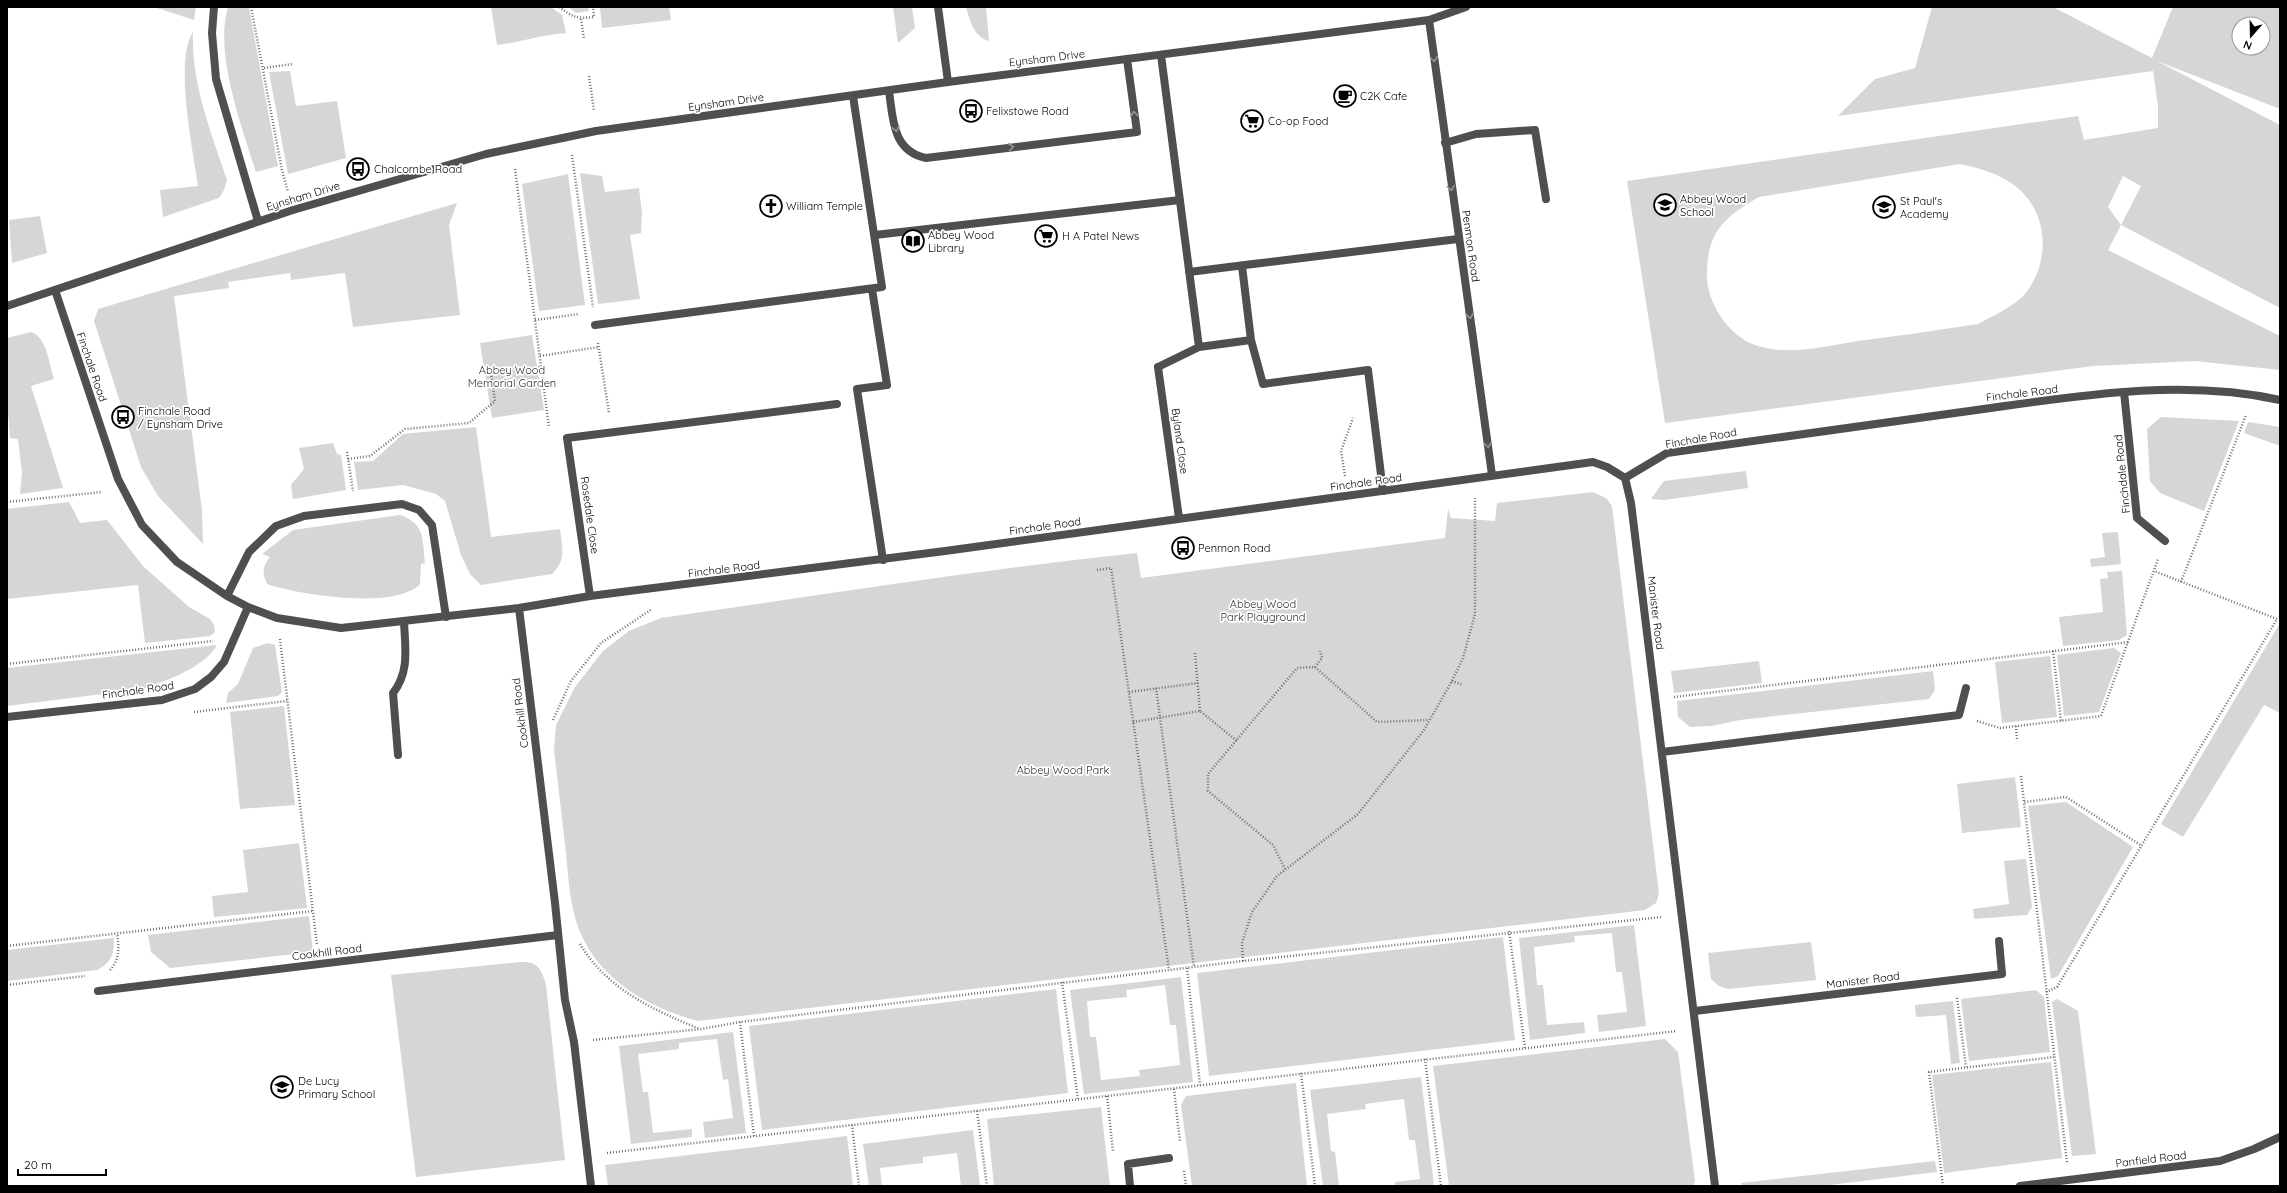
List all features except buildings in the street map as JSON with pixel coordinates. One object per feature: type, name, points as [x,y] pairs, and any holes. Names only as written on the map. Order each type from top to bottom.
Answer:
[{"type":"street","points":[[214,7],[212,33],[216,79],[258,221]]},
{"type":"street","points":[[938,7],[948,82]]},
{"type":"street","name":"Eynsham Drive","points":[[7,306],[293,210],[486,154],[512,148],[596,131],[948,82],[1429,20],[1466,7]]},
{"type":"street","name":"Penmon Road","points":[[1429,20],[1458,239],[1492,475]]},
{"type":"street","points":[[1161,55],[1198,347],[1251,340]]},
{"type":"street","points":[[889,91],[896,135],[906,148],[926,158],[1137,132],[1127,59]]},
{"type":"street","points":[[595,325],[882,287],[853,96]]},
{"type":"street","points":[[1445,143],[1476,134],[1535,130],[1546,199]]},
{"type":"street","points":[[875,235],[1180,200]]},
{"type":"street","points":[[1189,272],[1458,239]]},
{"type":"street","points":[[1242,266],[1251,340],[1263,384],[1368,370],[1383,491]]},
{"type":"street","points":[[872,289],[887,385],[857,389],[882,560]]},
{"type":"street","name":"Finchale Road","points":[[55,290],[123,489],[142,525],[177,562],[227,596],[248,607],[277,618],[341,628],[519,608],[590,596],[882,560],[1593,462],[1607,467],[1624,478],[1667,453],[2046,400],[2124,392],[2188,390],[2254,394],[2280,400]]},
{"type":"street","name":"Byland Close","points":[[1179,518],[1158,367],[1198,347]]},
{"type":"street","name":"Finchdale Road","points":[[2124,392],[2137,518],[2165,541]]},
{"type":"street","points":[[567,438],[837,404]]},
{"type":"street","name":"Rosedale Close","points":[[567,438],[590,596]]},
{"type":"street","name":"Manister Road","points":[[1624,478],[1631,503],[1695,1011],[1715,1186]]},
{"type":"street","points":[[227,596],[250,552],[276,526],[304,516],[402,504],[419,510],[432,525],[446,617]]},
{"type":"street","name":"Finchale Road","points":[[7,717],[162,700],[182,695],[195,689],[211,677],[224,662],[248,607]]},
{"type":"street","name":"Cookhill Road","points":[[519,608],[565,1000],[574,1042],[591,1186]]},
{"type":"street","points":[[398,754],[393,693],[401,684],[406,664],[404,621]]},
{"type":"street","points":[[1662,752],[1959,715],[1966,688]]},
{"type":"street","name":"Cookhill Road","points":[[98,991],[558,935]]},
{"type":"street","name":"Manister Road","points":[[1695,1011],[2002,974],[1999,941]]},
{"type":"street","name":"Panfield Road","points":[[2020,1186],[2220,1161],[2254,1149],[2280,1137]]},
{"type":"street","points":[[1130,1186],[1128,1164],[1169,1158]]},
{"type":"path","points":[[251,7],[264,68],[282,170],[293,210]]},
{"type":"path","points":[[559,7],[574,18],[594,17],[593,7]]},
{"type":"path","points":[[581,18],[584,39]]},
{"type":"path","points":[[264,68],[293,64]]},
{"type":"path","points":[[589,76],[596,131]]},
{"type":"path","points":[[569,137],[611,432]]},
{"type":"path","points":[[512,148],[551,440],[567,438]]},
{"type":"path","points":[[535,320],[593,312]]},
{"type":"path","points":[[540,356],[599,347]]},
{"type":"path","points":[[348,459],[370,456],[405,429],[469,423],[495,401],[492,374],[541,367]]},
{"type":"path","points":[[2181,582],[2254,394]]},
{"type":"path","points":[[1349,496],[1341,452],[1356,410]]},
{"type":"path","points":[[347,452],[356,510]]},
{"type":"path","points":[[1243,961],[1242,943],[1252,912],[1277,876],[1358,814],[1424,730],[1452,681],[1466,651],[1476,614],[1474,478]]},
{"type":"path","points":[[7,502],[123,489]]},
{"type":"path","points":[[1959,715],[2000,728],[2101,716],[2165,541]]},
{"type":"path","points":[[1097,570],[1111,568],[1169,970]]},
{"type":"path","points":[[2046,992],[2057,987],[2278,619],[2154,571]]},
{"type":"path","points":[[551,725],[571,681],[601,643],[656,606]]},
{"type":"path","points":[[277,618],[320,964]]},
{"type":"path","points":[[7,664],[235,638]]},
{"type":"path","points":[[1656,699],[2129,642]]},
{"type":"path","points":[[1315,667],[1322,658],[1320,651]]},
{"type":"path","points":[[2053,651],[2061,721]]},
{"type":"path","points":[[1195,653],[1200,711],[1237,741]]},
{"type":"path","points":[[1285,869],[1273,845],[1208,791],[1208,774],[1297,668],[1315,667],[1377,722],[1429,720]]},
{"type":"path","points":[[1452,681],[1463,685]]},
{"type":"path","points":[[1129,692],[1198,683]]},
{"type":"path","points":[[1156,688],[1194,967]]},
{"type":"path","points":[[1133,722],[1200,711]]},
{"type":"path","points":[[2016,726],[2017,739]]},
{"type":"path","points":[[2021,776],[2069,1180]]},
{"type":"path","points":[[2024,802],[2066,797],[2142,846]]},
{"type":"path","points":[[7,946],[313,911]]},
{"type":"path","points":[[574,1042],[701,1029],[740,1022],[1243,961],[1683,915]]},
{"type":"path","points":[[1509,932],[1524,1048]]},
{"type":"path","points":[[7,985],[108,972],[117,962],[119,949],[117,933]]},
{"type":"path","points":[[578,942],[606,977],[639,1002],[701,1029]]},
{"type":"path","points":[[1187,968],[1200,1085]]},
{"type":"path","points":[[95,974],[98,991]]},
{"type":"path","points":[[1954,980],[1966,1067]]},
{"type":"path","points":[[1062,982],[1078,1099]]},
{"type":"path","points":[[740,1022],[754,1136]]},
{"type":"path","points":[[588,1156],[1696,1028]]},
{"type":"path","points":[[1943,1186],[1929,1072],[2054,1057]]},
{"type":"path","points":[[1425,1059],[1441,1186]]},
{"type":"path","points":[[1301,1074],[1315,1186]]},
{"type":"path","points":[[1174,1088],[1181,1149]]},
{"type":"path","points":[[1107,1096],[1113,1156]]},
{"type":"path","points":[[977,1111],[987,1186]]},
{"type":"path","points":[[852,1125],[859,1186]]},
{"type":"path","points":[[1183,1164],[1186,1186]]},
{"type":"green space","points":[[154,7],[196,7],[194,20]]},
{"type":"green space","points":[[228,7],[249,7],[278,166],[256,172],[237,112],[227,68],[224,46]]},
{"type":"green space","points":[[491,7],[551,7],[562,15],[566,33],[497,45]]},
{"type":"green space","points":[[568,7],[588,7],[589,11],[576,13]]},
{"type":"green space","points":[[600,7],[669,7],[671,20],[602,28]]},
{"type":"green space","points":[[893,7],[912,7],[915,28],[898,43]]},
{"type":"green space","points":[[966,7],[986,7],[989,41],[979,36],[976,32],[971,23]]},
{"type":"green space","points":[[1932,7],[2053,7],[2152,58],[2173,7],[2280,7],[2280,109],[2157,61],[2280,125],[2280,308],[2121,225],[2108,250],[2280,336],[2280,370],[2195,361],[2093,366],[1665,423],[1627,181],[2078,116],[2084,140],[2158,128],[2158,106],[2153,71],[1838,116],[1875,79],[1915,68]],"holes":[[[1960,164],[1986,171],[2011,183],[2023,193],[2039,218],[2043,248],[2041,262],[2036,277],[2024,295],[2005,309],[1978,324],[1808,349],[1783,350],[1770,349],[1748,342],[1729,327],[1715,307],[1708,285],[1707,274],[1710,247],[1714,236],[1720,227],[1747,204],[1759,197]],[[2123,176],[2141,186],[2121,225],[2108,207]]]},
{"type":"green space","points":[[193,32],[195,70],[203,107],[227,180],[224,190],[219,198],[163,217],[160,190],[198,186],[186,106],[185,84],[185,63],[188,45]]},
{"type":"green space","points":[[290,71],[296,106],[337,101],[346,158],[288,174],[269,72]]},
{"type":"green space","points":[[580,173],[602,176],[605,192],[639,188],[642,213],[641,233],[630,235],[640,299],[598,304]]},
{"type":"green space","points":[[568,174],[585,305],[539,311],[522,184]]},
{"type":"green space","points":[[457,203],[449,225],[460,315],[353,327],[345,273],[291,280],[290,273],[228,282],[229,288],[174,296],[202,510],[203,544],[158,496],[141,467],[94,321],[98,309]]},
{"type":"green space","points":[[40,216],[47,253],[12,263],[9,220]]},
{"type":"green space","points":[[31,332],[41,339],[44,345],[54,379],[31,386],[63,488],[20,494],[22,473],[18,439],[10,438],[7,400],[7,338]]},
{"type":"green space","name":"Abbey Wood Memorial Garden","points":[[532,335],[544,410],[492,418],[480,343]]},
{"type":"green space","points":[[2161,417],[2239,421],[2204,511],[2160,493],[2150,481],[2147,429]]},
{"type":"green space","points":[[2248,422],[2280,427],[2280,446],[2244,433]]},
{"type":"green space","points":[[476,427],[491,537],[560,529],[562,558],[557,569],[552,574],[481,585],[470,574],[461,555],[445,501],[436,494],[403,485],[358,490],[354,462],[373,461],[403,434]]},
{"type":"green space","points":[[333,443],[337,454],[341,455],[346,490],[293,499],[291,485],[304,469],[299,448]]},
{"type":"green space","points":[[1746,471],[1748,488],[1665,500],[1651,499],[1664,481]]},
{"type":"green space","name":"Abbey Wood Park","points":[[1593,492],[1606,498],[1612,506],[1659,894],[1656,903],[1645,910],[698,1021],[665,1010],[634,994],[607,972],[595,959],[581,933],[573,911],[569,888],[554,750],[556,725],[575,687],[603,651],[629,631],[661,618],[899,583],[1137,553],[1141,578],[1445,538],[1448,509],[1451,518],[1495,521],[1497,503]]},
{"type":"green space","points":[[69,502],[80,523],[107,520],[143,566],[189,607],[210,619],[214,625],[215,632],[210,636],[145,643],[138,585],[7,599],[7,509]]},
{"type":"green space","points":[[400,515],[414,523],[419,528],[423,540],[425,563],[421,564],[420,584],[408,592],[390,597],[346,598],[323,596],[267,584],[264,577],[264,567],[270,557],[262,554],[293,530]]},
{"type":"green space","points":[[2118,532],[2121,564],[2091,567],[2090,559],[2105,557],[2102,533]]},
{"type":"green space","points":[[2122,571],[2127,635],[2119,640],[2063,646],[2059,617],[2103,612],[2100,579],[2108,578],[2107,572]]},
{"type":"green space","points":[[2280,623],[2280,713],[2264,705],[2183,837],[2161,824]]},
{"type":"green space","points":[[268,643],[275,645],[282,692],[278,696],[226,703],[228,693],[238,684],[253,648]]},
{"type":"green space","points":[[217,645],[204,660],[184,672],[143,689],[7,706],[7,668]]},
{"type":"green space","points":[[2114,648],[2121,653],[2099,712],[2064,716],[2057,655]]},
{"type":"green space","points":[[2050,656],[2057,717],[2002,723],[1995,662]]},
{"type":"green space","points":[[1759,661],[1762,683],[1674,693],[1671,671]]},
{"type":"green space","points":[[1933,671],[1935,690],[1929,699],[1740,720],[1712,726],[1690,727],[1678,717],[1677,701]]},
{"type":"green space","points":[[284,706],[295,805],[240,809],[230,712]]},
{"type":"green space","points":[[2015,777],[2021,827],[1962,833],[1957,784]]},
{"type":"green space","points":[[2066,802],[2133,847],[2058,976],[2051,979],[2028,806]]},
{"type":"green space","points":[[299,843],[307,908],[214,917],[212,896],[248,892],[243,850]]},
{"type":"green space","points":[[2026,859],[2032,907],[2027,915],[1974,919],[1973,909],[2009,904],[2004,861]]},
{"type":"green space","points":[[309,916],[313,952],[170,968],[151,952],[148,935]]},
{"type":"green space","points":[[1634,925],[1646,1026],[1599,1032],[1597,1015],[1627,1012],[1622,972],[1616,972],[1612,933],[1574,936],[1575,942],[1534,947],[1537,985],[1543,985],[1547,1025],[1584,1022],[1585,1033],[1530,1040],[1519,938]]},
{"type":"green space","points":[[1503,937],[1515,1040],[1209,1076],[1197,973]]},
{"type":"green space","points":[[114,938],[113,953],[109,961],[97,970],[7,981],[7,950]]},
{"type":"green space","points":[[1811,942],[1816,980],[1728,989],[1719,986],[1711,979],[1708,953]]},
{"type":"green space","points":[[521,962],[532,963],[535,965],[541,971],[546,985],[565,1160],[416,1177],[391,975]]},
{"type":"green space","points":[[1181,977],[1193,1082],[1084,1094],[1070,990]],"holes":[[[1165,985],[1170,1025],[1176,1025],[1180,1065],[1139,1070],[1140,1076],[1101,1080],[1096,1037],[1090,1037],[1087,1001],[1127,997],[1126,990]]]},
{"type":"green space","points":[[1056,989],[1068,1093],[762,1130],[749,1026]]},
{"type":"green space","points":[[2036,990],[2044,997],[2050,1052],[1969,1061],[1961,999]]},
{"type":"green space","points":[[2057,999],[2078,1011],[2096,1154],[2072,1156],[2052,1002]]},
{"type":"green space","points":[[1953,1001],[1960,1063],[1951,1064],[1946,1015],[1916,1017],[1915,1005]]},
{"type":"green space","points":[[733,1032],[746,1133],[705,1138],[703,1122],[733,1118],[728,1079],[723,1080],[717,1039],[679,1043],[679,1049],[638,1054],[643,1092],[648,1092],[653,1133],[692,1129],[692,1137],[631,1144],[619,1046]]},
{"type":"green space","points":[[1665,1039],[1678,1052],[1695,1181],[1693,1186],[1449,1186],[1433,1066]]},
{"type":"green space","points":[[2051,1062],[2062,1158],[1944,1173],[1932,1075]]},
{"type":"green space","points":[[1421,1077],[1434,1186],[1395,1186],[1395,1182],[1420,1179],[1415,1140],[1409,1140],[1404,1099],[1365,1104],[1366,1109],[1327,1114],[1331,1151],[1335,1152],[1339,1186],[1323,1186],[1310,1090]]},
{"type":"green space","points":[[1296,1083],[1307,1186],[1192,1186],[1181,1105],[1186,1096]]},
{"type":"green space","points":[[1101,1107],[1110,1186],[994,1186],[987,1119]]},
{"type":"green space","points":[[973,1130],[980,1186],[961,1186],[957,1153],[923,1157],[923,1163],[880,1168],[882,1186],[869,1186],[863,1144]]},
{"type":"green space","points":[[847,1136],[853,1186],[608,1186],[605,1165]]},
{"type":"green space","points":[[1935,1161],[1937,1172],[1821,1186],[1743,1186],[1741,1183]]},
{"type":"place","name":"C2K Cafe","points":[[1345,96]]},
{"type":"place","name":"Felixstowe Road","points":[[971,111]]},
{"type":"place","name":"Co-op Food","points":[[1252,121]]},
{"type":"place","name":"Chalcombe Road","points":[[358,169]]},
{"type":"place","name":"Abbey Wood School","points":[[1665,205]]},
{"type":"place","name":"William Temple","points":[[771,206]]},
{"type":"place","name":"St Paul's Academy","points":[[1884,207]]},
{"type":"place","name":"H A Patel News","points":[[1046,236]]},
{"type":"place","name":"Abbey Wood Library","points":[[913,241]]},
{"type":"place","name":"Finchale Road / Eynsham Drive","points":[[123,417]]},
{"type":"place","name":"Penmon Road","points":[[1183,548]]},
{"type":"place","name":"De Lucy Primary School","points":[[282,1087]]},
{"type":"park label","name":"Abbey Wood Park Playground","points":[[1263,610]]}]
